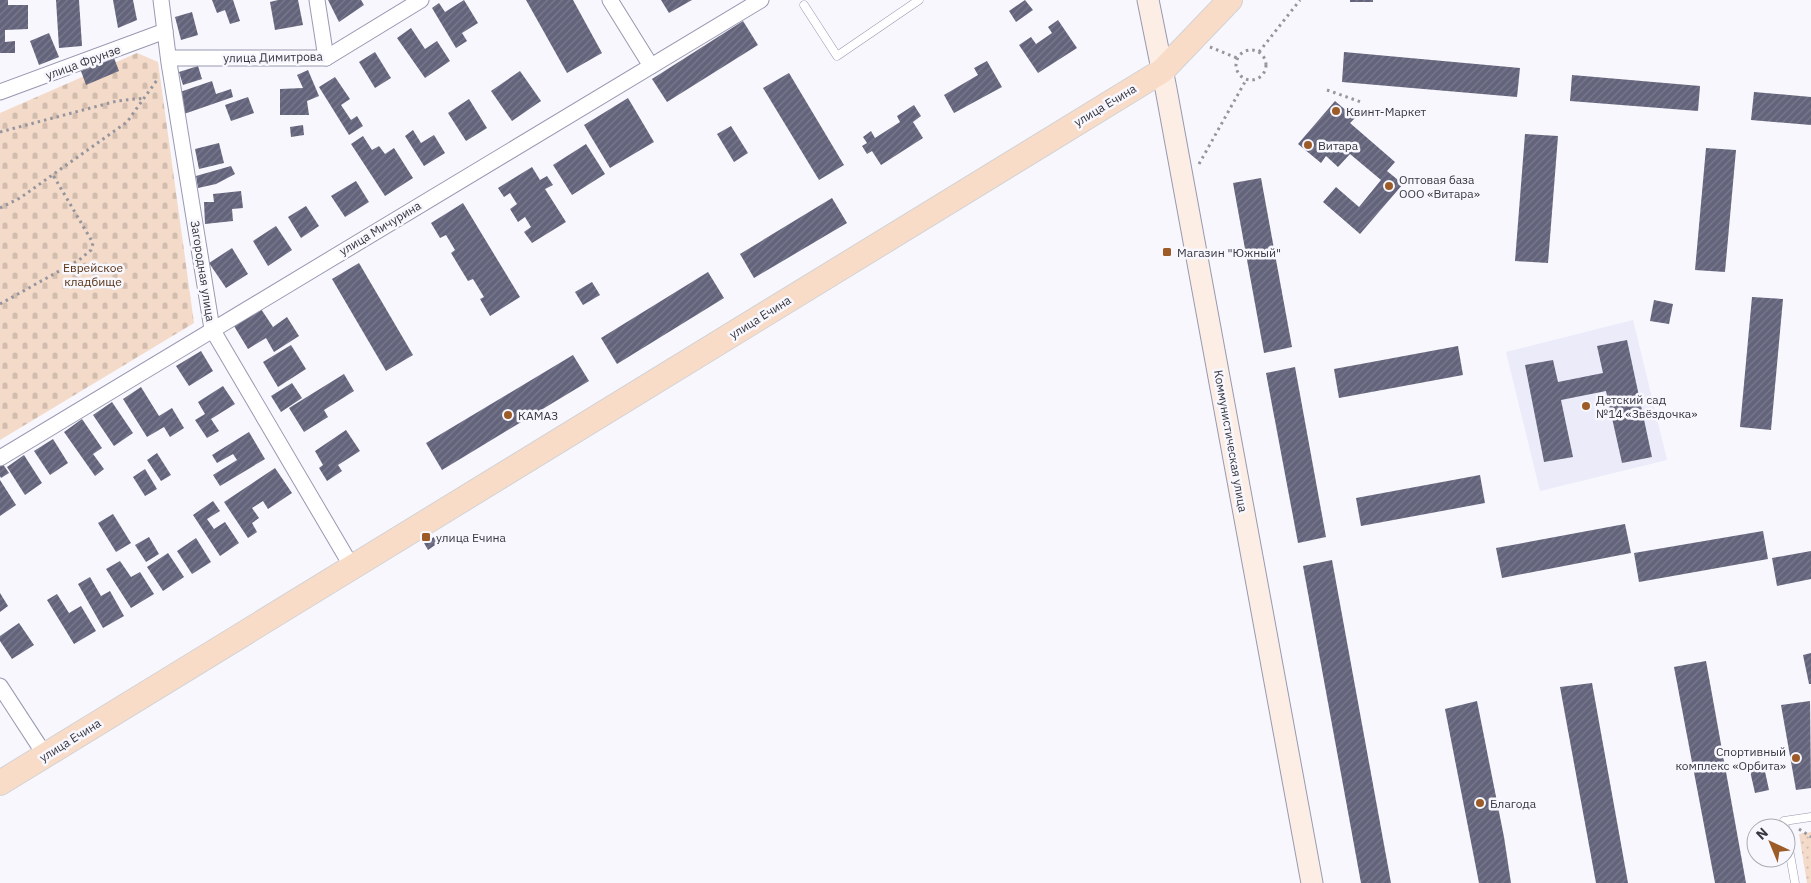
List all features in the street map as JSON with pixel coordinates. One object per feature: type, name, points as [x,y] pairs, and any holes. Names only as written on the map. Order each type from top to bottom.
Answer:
[{"type":"main road","name":"Коммунистическая улица","points":[[1148,0],[1312,883]]},
{"type":"main road","name":"улица Ечина","points":[[0,783],[1162,70],[1230,0]]},
{"type":"street","name":"Загородная улица","points":[[161,0],[212,329],[352,567]]},
{"type":"street","points":[[317,0],[326,58]]},
{"type":"street","name":"улица Димитрова","points":[[169,60],[326,58],[421,0]]},
{"type":"street","points":[[610,0],[651,66]]},
{"type":"street","name":"улица Мичурина","points":[[0,458],[761,0]]},
{"type":"street","name":"улица Фрунзе","points":[[0,92],[165,31]]},
{"type":"street","points":[[0,686],[45,755]]},
{"type":"lane","points":[[804,6],[837,56],[919,0]]},
{"type":"lane","points":[[1796,819],[1811,816]]},
{"type":"lane","points":[[1792,868],[1795,883]]},
{"type":"path","points":[[1259,52],[1300,0]]},
{"type":"path","points":[[1207,46],[1237,58]]},
{"type":"path","points":[[1247,49],[1259,52],[1266,61],[1266,69],[1262,76],[1255,80],[1246,80],[1240,76],[1236,68],[1237,58],[1240,53],[1247,49]]},
{"type":"path","points":[[0,208],[20,198],[127,122],[169,60]]},
{"type":"path","points":[[1199,164],[1246,80]]},
{"type":"path","points":[[1327,90],[1361,102]]},
{"type":"path","points":[[0,132],[117,101],[145,98]]},
{"type":"path","points":[[0,304],[79,260],[91,250],[92,243],[52,175]]},
{"type":"shaded area","name":"Детский сад №14 «Звёздочка»","points":[[1633,320],[1667,460],[1540,491],[1506,352]]},
{"type":"green space","name":"Еврейское кладбище","points":[[137,53],[158,62],[194,323],[0,440],[0,113]]},
{"type":"green space","points":[[1811,832],[1811,883],[1807,883],[1799,834]]},
{"type":"building","points":[[0,0],[8,0],[8,5],[28,5],[28,29],[5,30],[5,42],[15,41],[15,53],[0,53]]},
{"type":"building","points":[[56,0],[79,0],[82,46],[59,48]]},
{"type":"building","points":[[113,0],[133,0],[137,20],[118,28]]},
{"type":"building","points":[[212,0],[233,0],[240,21],[230,24],[225,10],[217,13]]},
{"type":"building","points":[[298,0],[303,25],[275,30],[270,2]]},
{"type":"building","points":[[328,0],[361,0],[364,5],[339,22]]},
{"type":"building","points":[[464,0],[478,23],[462,33],[467,41],[456,48],[432,8],[439,3],[445,12]]},
{"type":"building","points":[[526,0],[573,0],[602,53],[567,73]]},
{"type":"building","points":[[661,0],[692,0],[669,13]]},
{"type":"building","points":[[1025,0],[1033,10],[1016,22],[1009,11]]},
{"type":"building","points":[[1350,0],[1373,0],[1373,2],[1350,2]]},
{"type":"building","points":[[192,12],[198,35],[181,40],[175,17]]},
{"type":"building","points":[[1058,20],[1077,48],[1038,73],[1019,45],[1031,37],[1036,44],[1052,33],[1048,27]]},
{"type":"building","points":[[743,21],[758,45],[667,102],[652,79]]},
{"type":"building","points":[[411,28],[425,49],[437,41],[450,61],[425,78],[397,38]]},
{"type":"building","points":[[49,33],[59,57],[39,65],[30,41]]},
{"type":"building","points":[[375,52],[391,78],[375,88],[359,62]]},
{"type":"building","points":[[1344,52],[1520,68],[1517,97],[1342,82]]},
{"type":"building","points":[[114,58],[119,71],[86,85],[81,71]]},
{"type":"building","points":[[987,61],[1002,87],[954,113],[944,95],[978,75],[974,68]]},
{"type":"building","points":[[198,66],[202,79],[183,85],[179,72]]},
{"type":"building","points":[[308,70],[319,96],[307,101],[309,115],[280,115],[280,89],[303,88],[297,75]]},
{"type":"building","points":[[520,71],[541,101],[512,121],[491,91]]},
{"type":"building","points":[[789,73],[844,165],[819,180],[763,88]]},
{"type":"building","points":[[1572,75],[1700,86],[1698,111],[1570,101]]},
{"type":"building","points":[[335,77],[350,99],[341,105],[351,120],[357,116],[363,126],[349,135],[319,87]]},
{"type":"building","points":[[212,81],[216,94],[231,89],[233,97],[184,114],[177,93]]},
{"type":"building","points":[[1754,92],[1811,97],[1811,125],[1751,120]]},
{"type":"building","points":[[248,97],[254,113],[231,121],[225,105]]},
{"type":"building","points":[[628,98],[654,142],[610,168],[584,125]]},
{"type":"building","points":[[469,99],[487,128],[466,141],[448,113]]},
{"type":"building","points":[[1335,101],[1355,118],[1350,123],[1395,162],[1387,171],[1403,184],[1360,234],[1323,202],[1336,187],[1359,207],[1381,180],[1350,154],[1338,167],[1326,156],[1321,163],[1298,144]]},
{"type":"building","points":[[914,105],[921,116],[913,122],[923,138],[881,165],[872,151],[867,154],[862,146],[867,143],[863,137],[871,131],[875,138],[900,122],[897,116]]},
{"type":"building","points":[[303,125],[304,135],[291,137],[290,127]]},
{"type":"building","points":[[731,126],[748,153],[734,162],[717,134]]},
{"type":"building","points":[[413,130],[421,143],[434,135],[445,153],[424,166],[405,136]]},
{"type":"building","points":[[1525,134],[1558,136],[1548,263],[1515,261]]},
{"type":"building","points":[[363,136],[372,150],[379,146],[385,154],[394,148],[413,178],[385,196],[351,144]]},
{"type":"building","points":[[219,143],[224,163],[199,169],[195,149]]},
{"type":"building","points":[[586,144],[605,174],[572,195],[553,165]]},
{"type":"building","points":[[1706,148],[1736,150],[1725,272],[1695,270]]},
{"type":"building","points":[[231,166],[235,174],[216,184],[198,188],[196,176]]},
{"type":"building","points":[[532,167],[540,180],[547,176],[553,185],[545,189],[566,222],[532,243],[524,232],[531,227],[525,217],[518,222],[510,209],[517,204],[510,193],[504,197],[498,188]]},
{"type":"building","points":[[1261,178],[1292,347],[1264,353],[1233,183]]},
{"type":"building","points":[[356,181],[369,202],[345,217],[331,196]]},
{"type":"building","points":[[241,191],[243,208],[232,209],[233,221],[205,224],[204,202],[214,202],[213,194]]},
{"type":"building","points":[[832,198],[847,223],[754,278],[740,254]]},
{"type":"building","points":[[463,203],[520,297],[490,316],[480,299],[484,297],[473,279],[468,281],[451,253],[455,250],[446,235],[440,238],[431,223]]},
{"type":"building","points":[[306,206],[319,226],[301,238],[288,217]]},
{"type":"building","points":[[276,226],[292,250],[268,266],[253,241]]},
{"type":"building","points":[[232,248],[248,274],[226,288],[209,263]]},
{"type":"building","points":[[359,263],[413,355],[386,371],[332,279]]},
{"type":"building","points":[[708,272],[724,298],[617,364],[601,338]]},
{"type":"building","points":[[592,282],[600,295],[583,305],[575,292]]},
{"type":"building","points":[[1752,297],[1783,299],[1771,430],[1740,427]]},
{"type":"building","points":[[1654,300],[1673,304],[1669,324],[1650,321]]},
{"type":"building","points":[[261,309],[273,327],[287,317],[299,336],[274,352],[266,338],[248,349],[234,326]]},
{"type":"building","points":[[1627,340],[1652,457],[1622,463],[1606,391],[1561,400],[1573,457],[1544,462],[1525,365],[1553,360],[1558,382],[1603,373],[1597,346]]},
{"type":"building","points":[[291,345],[306,369],[278,387],[263,362]]},
{"type":"building","points":[[1458,346],[1463,375],[1339,398],[1334,369]]},
{"type":"building","points":[[201,351],[213,371],[189,386],[176,366]]},
{"type":"building","points":[[573,355],[589,381],[442,470],[426,443]]},
{"type":"building","points":[[1295,367],[1326,537],[1298,543],[1266,373]]},
{"type":"building","points":[[344,374],[354,391],[324,410],[328,417],[304,432],[289,408]]},
{"type":"building","points":[[292,383],[302,398],[281,412],[271,396]]},
{"type":"building","points":[[223,386],[235,404],[211,419],[219,431],[207,438],[195,420],[205,414],[198,402]]},
{"type":"building","points":[[141,387],[159,416],[172,408],[184,428],[170,437],[164,427],[147,437],[123,399]]},
{"type":"building","points":[[112,402],[133,433],[114,446],[93,415]]},
{"type":"building","points":[[82,419],[102,448],[93,454],[104,469],[95,476],[64,432]]},
{"type":"building","points":[[346,430],[360,451],[338,465],[342,471],[327,481],[319,468],[323,465],[315,451]]},
{"type":"building","points":[[249,432],[265,459],[220,486],[213,475],[237,460],[233,454],[217,463],[212,455]]},
{"type":"building","points":[[53,439],[68,463],[50,475],[34,451]]},
{"type":"building","points":[[157,453],[171,475],[161,481],[147,460]]},
{"type":"building","points":[[24,455],[42,483],[25,495],[7,467]]},
{"type":"building","points":[[0,460],[9,473],[1,478],[0,476]]},
{"type":"building","points":[[275,468],[292,493],[268,509],[263,501],[252,508],[259,518],[252,523],[257,532],[248,538],[224,502]]},
{"type":"building","points":[[145,469],[157,489],[145,496],[133,477]]},
{"type":"building","points":[[1480,475],[1485,503],[1361,526],[1356,498]]},
{"type":"building","points":[[0,480],[16,505],[0,516]]},
{"type":"building","points":[[213,501],[220,511],[207,519],[214,529],[225,522],[239,543],[220,556],[193,515]]},
{"type":"building","points":[[113,514],[131,543],[116,552],[98,523]]},
{"type":"building","points":[[1625,524],[1631,553],[1502,578],[1496,548]]},
{"type":"building","points":[[1763,531],[1768,559],[1639,582],[1634,553]]},
{"type":"building","points":[[149,537],[159,554],[146,562],[135,545]]},
{"type":"building","points":[[434,537],[438,543],[428,550],[424,543]]},
{"type":"building","points":[[196,538],[211,562],[192,574],[177,551]]},
{"type":"building","points":[[1811,551],[1811,579],[1777,586],[1772,558]]},
{"type":"building","points":[[168,553],[184,577],[163,591],[147,567]]},
{"type":"building","points":[[1332,560],[1391,883],[1361,883],[1303,566]]},
{"type":"building","points":[[120,561],[131,577],[140,572],[154,594],[131,608],[106,569]]},
{"type":"building","points":[[90,577],[101,596],[110,591],[124,616],[103,628],[78,584]]},
{"type":"building","points":[[0,593],[8,606],[0,612]]},
{"type":"building","points":[[57,594],[69,613],[81,606],[96,631],[74,644],[47,600]]},
{"type":"building","points":[[19,623],[34,645],[12,659],[0,641],[0,636]]},
{"type":"building","points":[[1811,653],[1811,684],[1809,684],[1803,655]]},
{"type":"building","points":[[1706,661],[1746,883],[1715,883],[1674,667]]},
{"type":"building","points":[[1592,683],[1628,883],[1596,883],[1560,687]]},
{"type":"building","points":[[1477,701],[1504,837],[1511,883],[1479,883],[1445,709]]},
{"type":"building","points":[[1810,701],[1811,788],[1796,790],[1781,705]]},
{"type":"building","points":[[1764,767],[1769,790],[1755,793],[1750,771]]},
{"type":"place","name":"Квинт-Маркет","points":[[1336,111]]},
{"type":"place","name":"Витара","points":[[1308,145]]},
{"type":"place","name":"Оптовая база ООО «Витара»","points":[[1389,186]]},
{"type":"place","name":"Магазин \"Южный\"","points":[[1167,252]]},
{"type":"place","name":"Детский сад №14 «Звёздочка»","points":[[1586,406]]},
{"type":"place","name":"КАМАЗ","points":[[508,415]]},
{"type":"place","name":"улица Ечина","points":[[426,537]]},
{"type":"place","name":"Спортивный комплекс «Орбита»","points":[[1796,758]]},
{"type":"place","name":"Благода","points":[[1480,803]]}]
